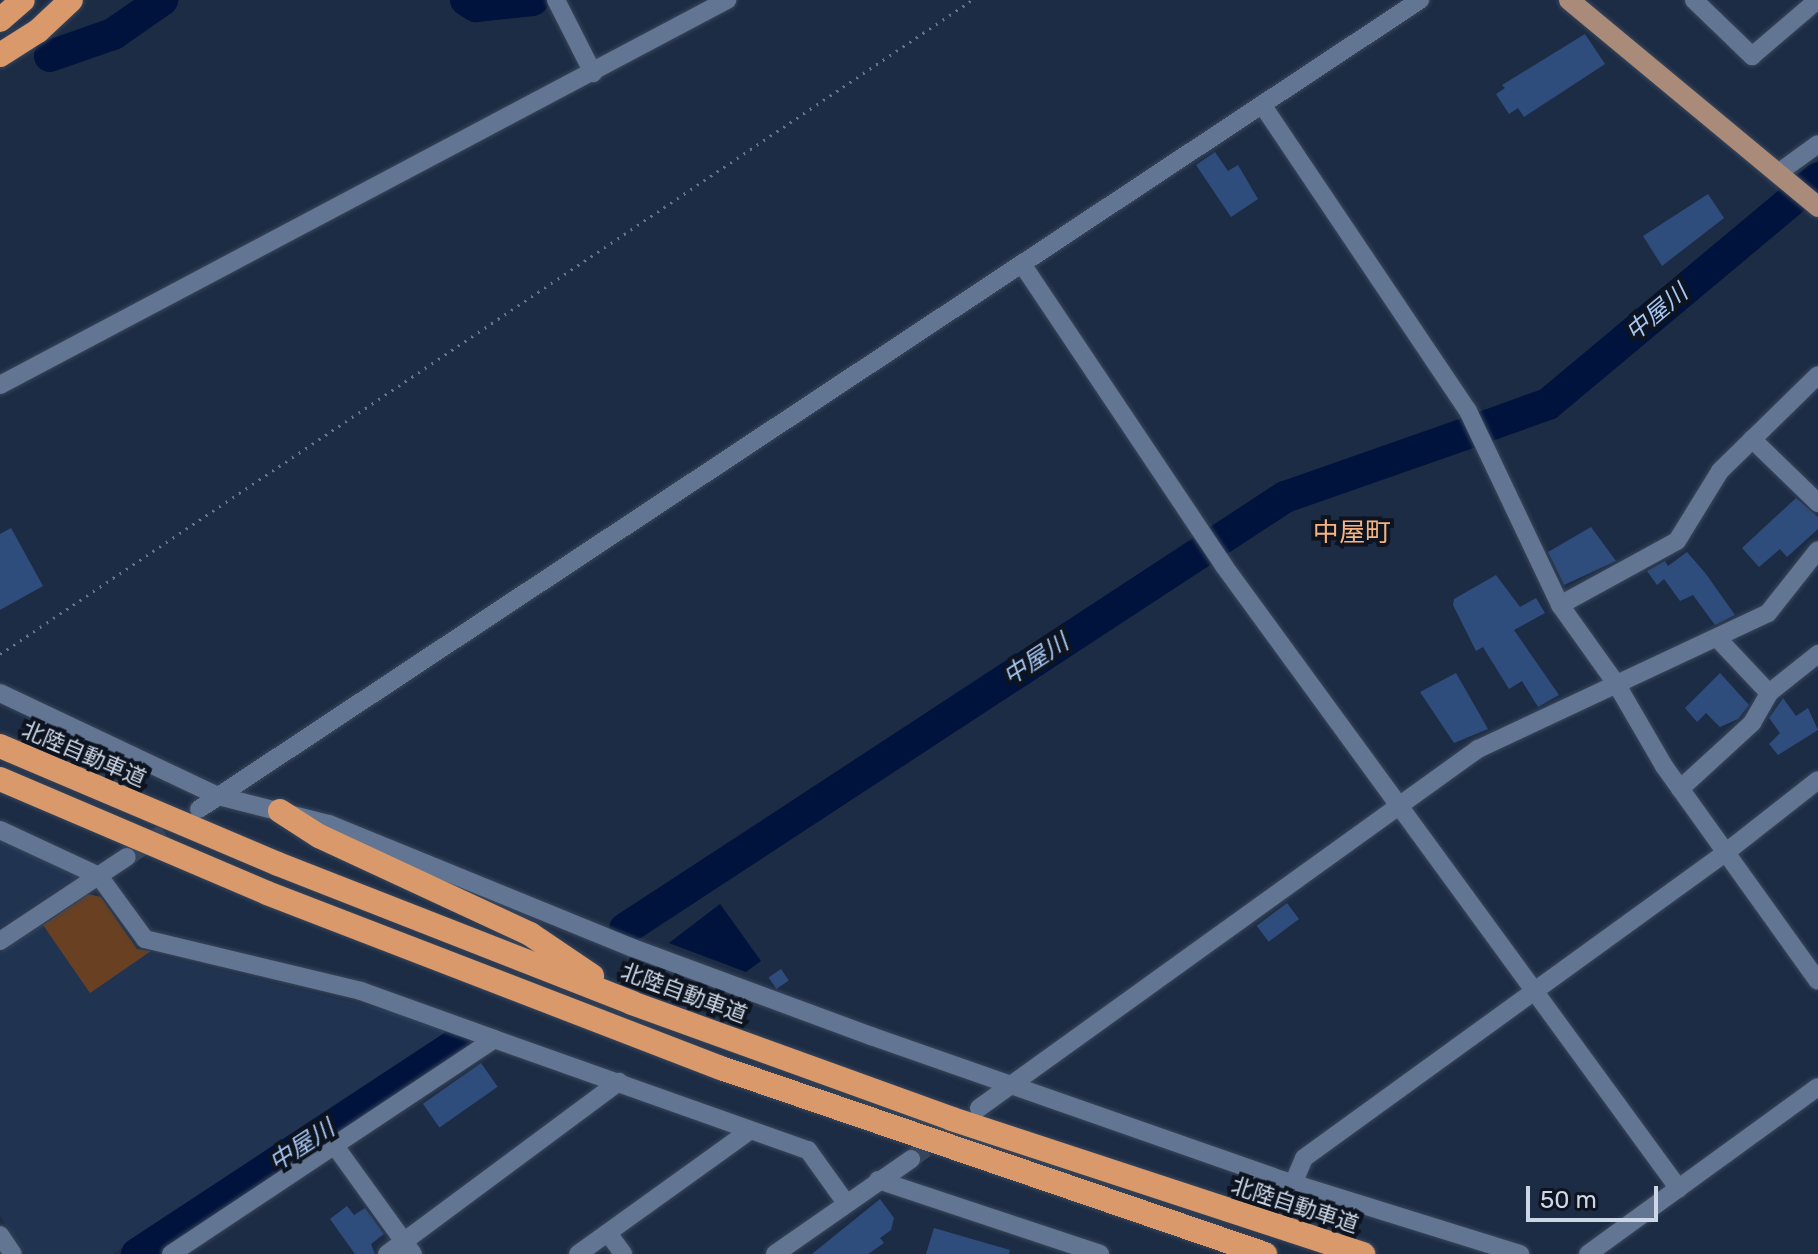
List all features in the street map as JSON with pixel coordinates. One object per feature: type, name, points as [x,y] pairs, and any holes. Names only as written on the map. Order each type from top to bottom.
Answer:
[{"type":"highway","points":[[0,20],[23,0]]},
{"type":"highway","points":[[0,47],[48,0]]},
{"type":"highway","points":[[0,55],[38,31],[71,0]]},
{"type":"highway","points":[[0,735],[209,827],[278,864]]},
{"type":"highway","name":"北陸自動車道","points":[[0,746],[278,864],[632,1003],[952,1119],[1363,1254]]},
{"type":"highway","points":[[0,779],[267,893],[721,1068],[1265,1254]]},
{"type":"highway","points":[[280,811],[319,836],[530,934],[632,1003]]},
{"type":"main road","points":[[1569,0],[1814,204]]},
{"type":"street","points":[[556,0],[593,73]]},
{"type":"street","points":[[0,385],[727,0]]},
{"type":"street","points":[[199,809],[1420,0]]},
{"type":"street","points":[[1694,0],[1752,56],[1815,3]]},
{"type":"street","points":[[1263,106],[1468,411],[1560,605],[1617,685],[1680,789],[1818,981]]},
{"type":"street","points":[[1785,178],[1818,144]]},
{"type":"street","points":[[1022,264],[1224,566],[1679,1189]]},
{"type":"street","points":[[1560,605],[1677,541],[1720,471],[1818,375]]},
{"type":"street","points":[[1752,439],[1818,503]]},
{"type":"street","points":[[979,1108],[1478,749],[1719,640],[1768,613],[1818,550]]},
{"type":"street","points":[[1719,640],[1769,693]]},
{"type":"street","points":[[1680,789],[1752,723],[1769,693],[1818,654]]},
{"type":"street","points":[[0,693],[218,796],[329,824],[633,948],[1293,1184],[1520,1254]]},
{"type":"street","points":[[1293,1184],[1304,1158],[1537,992],[1818,780]]},
{"type":"street","points":[[0,830],[99,876],[145,939],[361,991],[808,1150],[846,1203]]},
{"type":"street","points":[[0,941],[127,857]]},
{"type":"street","points":[[171,1254],[494,1039]]},
{"type":"street","points":[[387,1254],[409,1248],[619,1082]]},
{"type":"street","points":[[1588,1254],[1818,1087]]},
{"type":"street","points":[[578,1254],[749,1131]]},
{"type":"street","points":[[335,1146],[409,1248]]},
{"type":"street","points":[[775,1254],[911,1159]]},
{"type":"street","points":[[878,1180],[1100,1254]]},
{"type":"street","points":[[608,1233],[623,1254]]},
{"type":"street","points":[[0,1235],[13,1254]]},
{"type":"path","points":[[0,654],[972,0]]},
{"type":"shaded area","points":[[0,839],[81,874],[0,927]]},
{"type":"shaded area","points":[[88,894],[101,897],[137,950],[454,1027],[113,1254],[25,1254],[0,1216],[0,953]]},
{"type":"shaded area","points":[[88,894],[101,897],[137,949],[151,951],[90,993],[43,925]]},
{"type":"shaded area","points":[[720,904],[761,961],[746,972],[669,943]]},
{"type":"building","points":[[1585,34],[1605,64],[1524,117],[1518,108],[1509,114],[1496,94],[1505,88],[1502,85]]},
{"type":"building","points":[[1215,152],[1228,171],[1238,165],[1258,199],[1231,217],[1196,165]]},
{"type":"building","points":[[1708,194],[1724,218],[1662,266],[1643,236]]},
{"type":"building","points":[[1796,498],[1818,517],[1818,529],[1787,557],[1780,549],[1759,567],[1742,548]]},
{"type":"building","points":[[1591,527],[1616,561],[1564,585],[1548,552]]},
{"type":"building","points":[[11,528],[43,586],[0,610],[0,534]]},
{"type":"building","points":[[1687,552],[1735,615],[1715,625],[1693,595],[1680,601],[1664,579],[1657,585],[1647,571],[1665,561],[1668,566]]},
{"type":"building","points":[[1496,575],[1520,607],[1536,598],[1545,613],[1514,630],[1559,695],[1538,707],[1522,681],[1509,689],[1483,647],[1476,651],[1453,605],[1454,599]]},
{"type":"building","points":[[1456,673],[1488,729],[1454,743],[1420,692]]},
{"type":"building","points":[[1720,673],[1749,705],[1738,719],[1720,727],[1706,713],[1697,722],[1685,708]]},
{"type":"building","points":[[1783,698],[1796,716],[1808,708],[1818,730],[1778,755],[1769,744],[1780,733],[1769,718]]},
{"type":"building","points":[[1287,903],[1299,919],[1269,942],[1257,926]]},
{"type":"building","points":[[781,969],[789,981],[776,989],[769,977]]},
{"type":"building","points":[[481,1063],[498,1087],[439,1127],[423,1104]]},
{"type":"building","points":[[880,1199],[894,1218],[891,1230],[880,1238],[884,1243],[868,1254],[812,1254]]},
{"type":"building","points":[[347,1206],[354,1215],[365,1208],[384,1234],[371,1244],[375,1254],[355,1254],[330,1219]]},
{"type":"building","points":[[934,1228],[1010,1250],[1009,1254],[926,1254]]},
{"type":"waterway","points":[[50,56],[113,34],[162,0]]},
{"type":"waterway","points":[[466,0],[476,6],[533,0]]},
{"type":"waterway","name":"中屋川","points":[[1484,427],[1548,404],[1818,178]]},
{"type":"waterway","name":"中屋川","points":[[625,929],[1285,497],[1468,433]]},
{"type":"waterway","name":"中屋川","points":[[137,1254],[466,1038]]},
{"type":"tunnel","points":[[127,857],[187,817]]},
{"type":"tunnel","points":[[911,1159],[967,1117]]},
{"type":"district","name":"中屋町","points":[[1352,533]]}]
